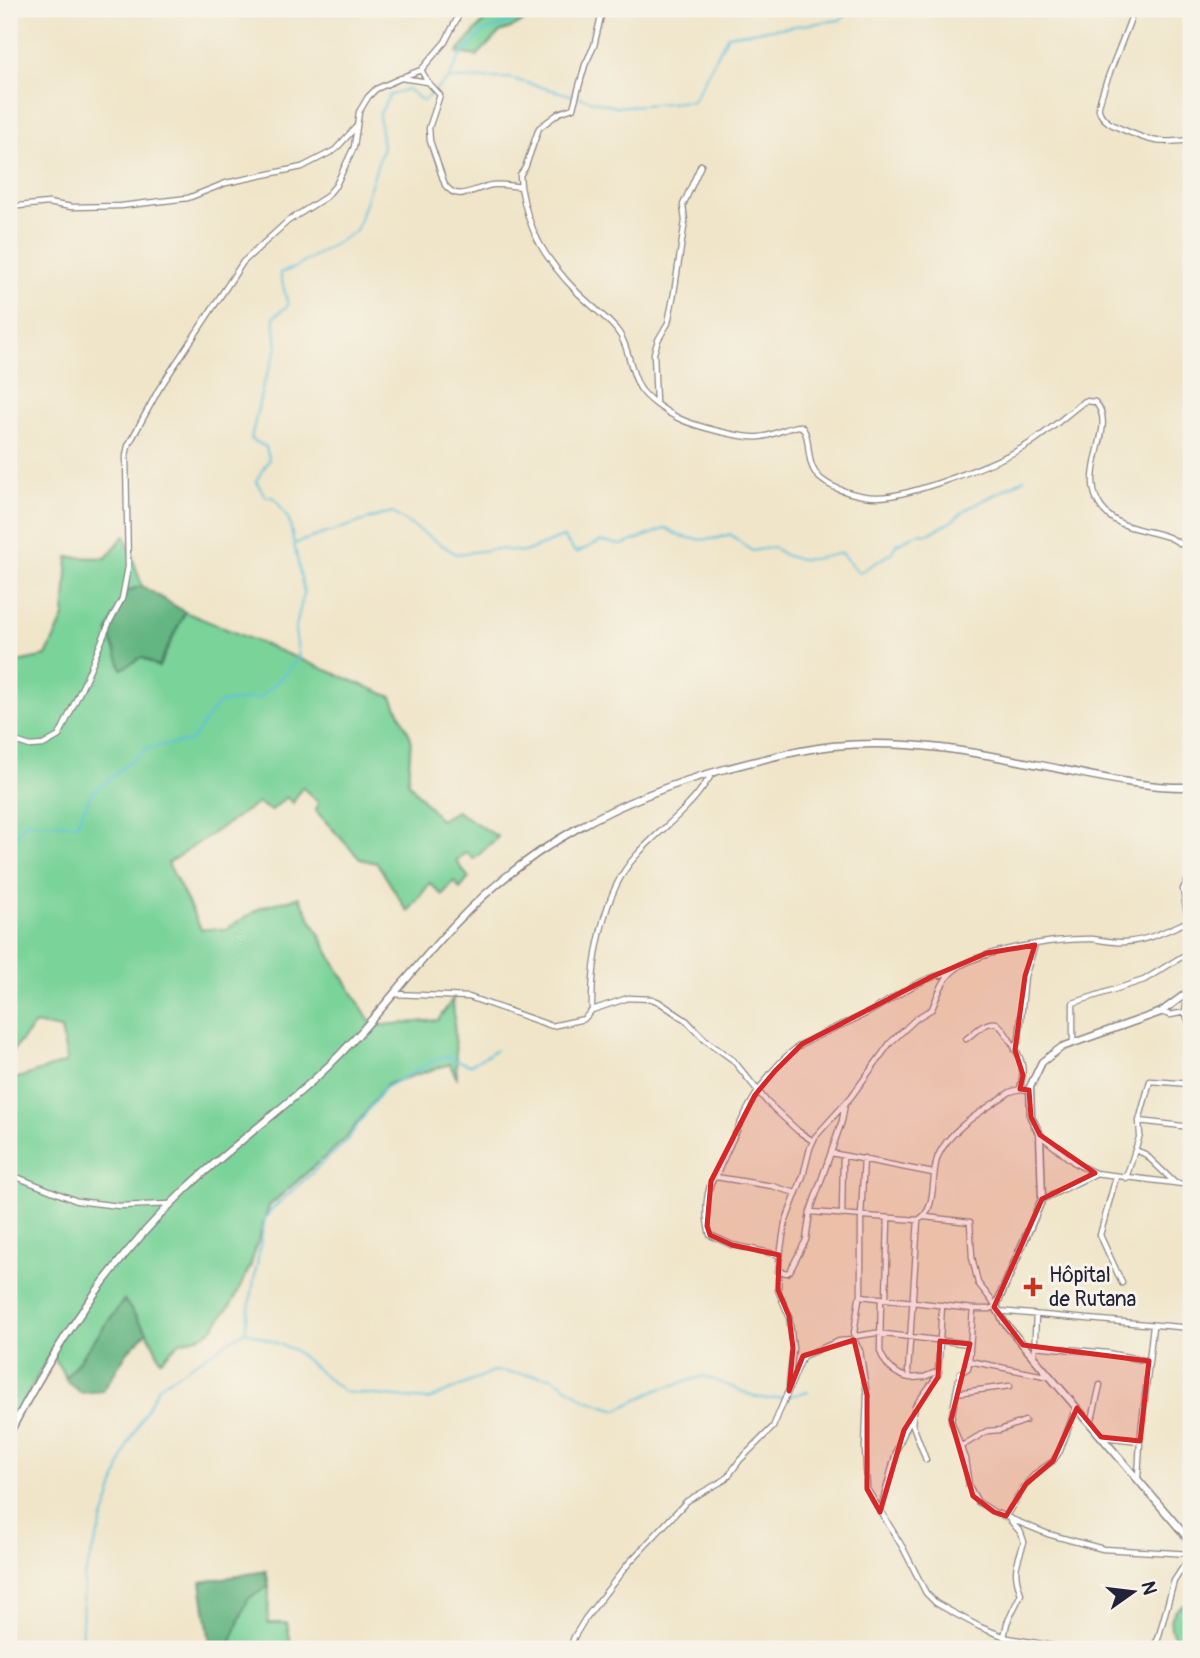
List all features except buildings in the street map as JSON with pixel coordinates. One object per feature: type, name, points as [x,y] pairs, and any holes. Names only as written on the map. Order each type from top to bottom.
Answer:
[{"type":"main road","points":[[9,1434],[57,1346],[92,1296],[139,1238],[184,1190],[320,1074],[454,925],[496,884],[535,854],[599,815],[630,800],[713,772],[816,748],[881,744],[976,752],[1146,785],[1191,787]]},
{"type":"main road","points":[[1190,992],[1161,1012],[1073,1042],[1055,1051],[1042,1062],[1032,1078],[1029,1090],[1031,1117],[1040,1135],[1042,1199],[996,1309],[1191,1542]]},
{"type":"street","points":[[9,739],[30,746],[43,745],[58,736],[122,599],[128,567],[126,456],[128,446],[159,389],[243,262],[288,221],[326,197],[336,185],[354,146],[359,113],[368,97],[376,89],[421,70],[445,42],[462,9]]},
{"type":"street","points":[[606,9],[601,16],[573,108],[559,113],[539,128],[520,175],[521,187],[529,225],[541,249],[577,292],[617,330],[640,388],[676,417],[711,429],[758,438],[801,426],[806,432],[811,464],[822,480],[853,492],[877,497],[930,485],[1005,456],[1050,430],[1085,401],[1095,402],[1100,407],[1102,422],[1092,478],[1094,494],[1099,503],[1114,520],[1170,538],[1191,551]]},
{"type":"street","points":[[1133,9],[1116,61],[1100,95],[1099,110],[1106,121],[1155,143],[1191,140]]},
{"type":"street","points":[[421,70],[428,82],[437,89],[440,98],[429,128],[430,141],[449,191],[462,195],[489,185],[521,187]]},
{"type":"street","points":[[401,78],[428,82]]},
{"type":"street","points":[[9,206],[48,203],[72,207],[121,206],[188,198],[232,181],[302,167],[335,150],[355,127]]},
{"type":"street","points":[[656,402],[654,353],[668,323],[674,293],[685,221],[683,205],[701,165]]},
{"type":"street","points":[[592,1010],[591,979],[605,916],[622,877],[634,858],[691,803],[713,772]]},
{"type":"street","points":[[780,1255],[732,1245],[710,1235],[707,1226],[708,1196],[711,1181],[758,1092],[791,1053],[802,1044],[851,1022],[931,977],[950,973],[987,953],[1090,939],[1125,942],[1153,936],[1190,921],[1183,889],[1191,874]]},
{"type":"street","points":[[1015,1050],[1019,1039],[1025,976],[1035,945]]},
{"type":"street","points":[[1073,1042],[1073,1003],[1144,981],[1190,952],[1191,960]]},
{"type":"street","points":[[789,1391],[793,1348],[789,1316],[778,1290],[778,1271],[785,1223],[813,1141],[890,1043],[917,1018],[932,1009],[937,994],[950,973]]},
{"type":"street","points":[[1190,992],[1188,1012],[1191,1028]]},
{"type":"street","points":[[394,994],[468,997],[552,1026],[584,1019],[592,1010],[628,998],[652,999],[687,1021],[705,1040],[733,1060],[758,1092],[798,1131],[813,1141]]},
{"type":"street","points":[[1161,1012],[1168,1015],[1188,1012]]},
{"type":"street","points":[[966,1039],[985,1025],[1000,1025],[1021,1059],[1023,1075],[1020,1089]]},
{"type":"street","points":[[1126,1178],[1140,1135],[1139,1121],[1150,1081],[1191,1084]]},
{"type":"street","points":[[910,1378],[908,1371],[912,1302],[920,1218],[930,1208],[933,1173],[947,1140],[1010,1092],[1029,1090]]},
{"type":"street","points":[[778,1271],[790,1271],[806,1240],[810,1212],[842,1121],[845,1103]]},
{"type":"street","points":[[1139,1121],[1191,1127]]},
{"type":"street","points":[[1040,1135],[1076,1164],[1095,1174],[1191,1185]]},
{"type":"street","points":[[1135,1150],[1145,1154],[1174,1182]]},
{"type":"street","points":[[831,1153],[933,1173]]},
{"type":"street","points":[[842,1215],[843,1156]]},
{"type":"street","points":[[864,1158],[860,1216],[861,1296],[854,1333],[856,1336],[881,1333],[971,1344]]},
{"type":"street","points":[[9,1174],[78,1201],[119,1206],[172,1204]]},
{"type":"street","points":[[1042,1199],[1095,1174]]},
{"type":"street","points":[[715,1177],[772,1186],[796,1193]]},
{"type":"street","points":[[1116,1177],[1100,1235],[1122,1283]]},
{"type":"street","points":[[810,1212],[888,1219],[920,1218],[970,1222],[972,1257],[978,1283],[996,1309]]},
{"type":"street","points":[[888,1219],[880,1351],[882,1357],[893,1372],[910,1378],[924,1377],[939,1371]]},
{"type":"street","points":[[861,1296],[973,1309],[1191,1328]]},
{"type":"street","points":[[880,1512],[904,1430],[915,1406],[938,1375],[942,1305]]},
{"type":"street","points":[[973,1309],[968,1368],[960,1373],[951,1420],[973,1496],[986,1507],[1048,1534],[1103,1549],[1191,1555],[1174,1581],[1158,1639],[1151,1649]]},
{"type":"street","points":[[1034,1357],[1036,1315]]},
{"type":"street","points":[[1138,1479],[1153,1326]]},
{"type":"street","points":[[570,1649],[585,1619],[628,1564],[687,1501],[726,1479],[740,1460],[773,1427],[803,1356],[839,1341],[854,1340],[860,1351],[867,1395],[867,1489],[903,1548],[921,1584],[936,1603],[980,1628],[1004,1637],[1070,1649]]},
{"type":"street","points":[[1034,1346],[1107,1353],[1149,1361]]},
{"type":"street","points":[[969,1362],[1051,1377]]},
{"type":"street","points":[[1091,1424],[1100,1385]]},
{"type":"street","points":[[956,1393],[1010,1386]]},
{"type":"street","points":[[1006,1516],[1035,1473],[1053,1461],[1060,1451],[1076,1407]]},
{"type":"street","points":[[912,1415],[912,1428],[926,1460]]},
{"type":"street","points":[[960,1447],[987,1431],[1000,1430],[1025,1421]]},
{"type":"street","points":[[1101,1437],[1140,1441]]},
{"type":"street","points":[[1004,1637],[1007,1623],[1021,1594],[1015,1563],[1024,1542],[1021,1533],[1006,1516]]},
{"type":"highlighted area","points":[[1035,945],[1025,976],[1015,1050],[1023,1075],[1020,1089],[1029,1090],[1031,1117],[1040,1135],[1095,1173],[1042,1199],[994,1307],[1023,1345],[1149,1361],[1140,1441],[1101,1437],[1077,1408],[1053,1461],[1026,1484],[1006,1516],[994,1512],[973,1496],[951,1420],[970,1344],[940,1341],[938,1377],[904,1430],[880,1512],[867,1489],[867,1395],[854,1340],[803,1356],[789,1391],[793,1348],[789,1316],[778,1290],[779,1255],[732,1245],[710,1235],[707,1226],[711,1181],[755,1095],[802,1044],[931,977],[987,953]]},
{"type":"green space","points":[[494,9],[545,9],[500,32],[477,56],[457,53]]},
{"type":"green space","points":[[125,535],[142,586],[127,591],[142,657],[159,667],[185,612],[392,697],[411,738],[408,782],[440,820],[456,811],[498,837],[474,859],[466,852],[456,861],[469,878],[460,889],[454,881],[442,895],[430,883],[408,912],[377,863],[360,859],[316,811],[318,802],[302,787],[293,803],[286,797],[271,811],[258,803],[168,863],[201,929],[226,929],[262,907],[299,897],[335,964],[373,1026],[438,1020],[453,999],[457,1079],[450,1064],[387,1084],[345,1139],[269,1206],[250,1267],[234,1300],[213,1328],[204,1335],[180,1342],[161,1360],[147,1332],[124,1300],[66,1378],[51,1353],[9,1427],[9,1081],[67,1062],[61,1029],[35,1024],[9,1055],[9,662],[46,656],[64,617],[68,557],[106,558]]},
{"type":"green space","points":[[142,586],[185,612],[158,667],[142,657],[122,669],[108,631],[127,591]]},
{"type":"green space","points":[[124,1300],[147,1332],[128,1351],[103,1391],[80,1393],[65,1379]]},
{"type":"green space","points":[[266,1571],[269,1586],[248,1599],[228,1649],[211,1649],[201,1582]]},
{"type":"green space","points":[[269,1586],[268,1623],[287,1623],[292,1649],[228,1649],[248,1598]]},
{"type":"green space","points":[[1189,1603],[1191,1646],[1178,1641],[1171,1624],[1177,1609]]},
{"type":"waterway","points":[[9,844],[26,822],[77,824],[91,794],[147,748],[191,741],[218,703],[261,698],[299,658],[295,631],[304,592],[289,520],[275,498],[265,496],[256,481],[269,460],[266,447],[251,439],[263,385],[277,349],[274,317],[288,305],[280,273],[294,268],[356,231],[383,147],[379,116],[389,96],[407,89],[423,101],[448,79],[460,57],[483,32],[528,16],[530,9]]},
{"type":"waterway","points":[[579,97],[616,107],[693,101],[728,35],[840,20],[855,9]]},
{"type":"waterway","points":[[449,79],[509,78],[574,96]]},
{"type":"waterway","points":[[296,543],[391,512],[456,554],[498,549],[524,552],[563,537],[576,553],[601,541],[622,545],[667,528],[681,536],[698,539],[730,534],[752,551],[773,547],[797,559],[814,559],[841,553],[859,573],[891,553],[897,544],[919,533],[928,534],[967,509],[1024,479]]},
{"type":"waterway","points":[[81,1649],[84,1577],[127,1446],[159,1386],[245,1331],[265,1219],[270,1211],[346,1142],[384,1088],[444,1056],[470,1065],[496,1050]]},
{"type":"waterway","points":[[246,1331],[294,1350],[344,1392],[428,1400],[495,1371],[552,1377],[586,1400],[617,1410],[657,1390],[704,1376],[756,1397],[783,1397]]},
{"type":"waterway","points":[[788,1396],[808,1392]]},
{"type":"place","name":"Hôpital de Rutana","points":[[1033,1287]]}]
